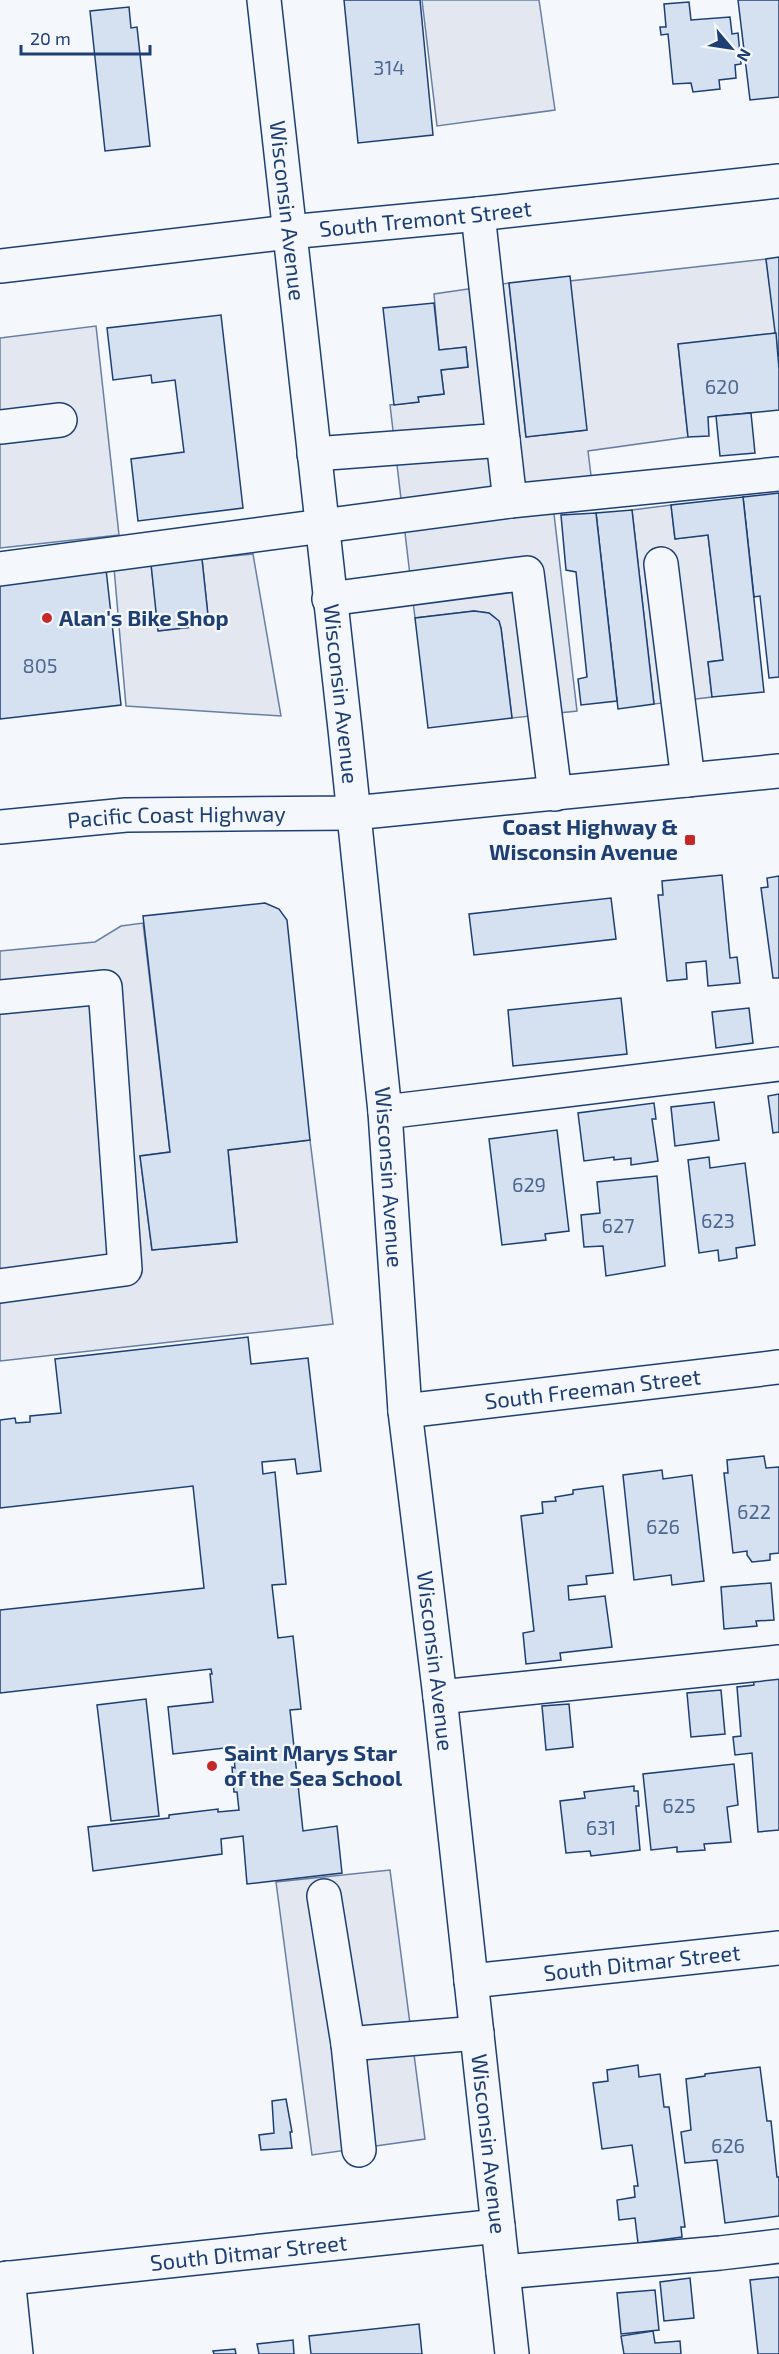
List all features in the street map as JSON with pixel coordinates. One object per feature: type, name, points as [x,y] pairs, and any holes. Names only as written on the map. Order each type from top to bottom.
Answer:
[{"type":"main road","name":"Wisconsin Avenue","points":[[264,0],[385,1112],[405,1411],[440,1697],[512,2354]]},
{"type":"main road","name":"South Tremont Street","points":[[0,266],[289,232],[779,181]]},
{"type":"main road","points":[[478,214],[510,501]]},
{"type":"main road","points":[[0,427],[60,420]]},
{"type":"main road","points":[[314,454],[503,440]]},
{"type":"main road","points":[[0,569],[510,501],[779,474]]},
{"type":"main road","points":[[661,564],[688,780]]},
{"type":"main road","points":[[329,599],[527,573],[545,795],[779,771]]},
{"type":"main road","name":"Pacific Coast Highway","points":[[0,827],[126,815],[353,813],[545,795]]},
{"type":"main road","points":[[0,997],[105,987],[125,1269],[0,1286]]},
{"type":"main road","points":[[385,1112],[779,1064]]},
{"type":"main road","name":"South Freeman Street","points":[[405,1411],[779,1367]]},
{"type":"main road","points":[[440,1697],[779,1662]]},
{"type":"main road","points":[[324,1896],[348,2044],[359,2150]]},
{"type":"main road","name":"South Ditmar Street","points":[[471,1981],[779,1948]]},
{"type":"main road","points":[[348,2044],[477,2033]]},
{"type":"main road","name":"South Ditmar Street","points":[[4,2279],[498,2226]]},
{"type":"main road","points":[[503,2272],[779,2246]]},
{"type":"main road","points":[[4,2279],[16,2354]]},
{"type":"shaded area","points":[[422,0],[539,0],[555,110],[437,126]]},
{"type":"shaded area","points":[[766,259],[776,333],[678,345],[688,437],[588,451],[593,492],[552,497],[577,711],[512,718],[501,628],[494,617],[489,613],[474,611],[415,618],[390,405],[418,402],[418,397],[444,394],[441,370],[468,367],[466,347],[439,350],[434,294],[509,283],[526,437],[586,430],[570,281]]},
{"type":"shaded area","points":[[96,326],[119,535],[0,548],[0,338]]},
{"type":"shaded area","points":[[671,505],[675,539],[708,535],[723,660],[708,662],[712,697],[654,704],[632,510]]},
{"type":"shaded area","points":[[253,554],[281,716],[126,706],[114,568],[151,564],[159,631],[209,625],[202,559]]},
{"type":"shaded area","points":[[143,923],[170,1152],[140,1156],[152,1250],[237,1242],[228,1150],[310,1140],[333,1324],[0,1361],[0,951],[95,942],[121,926]]},
{"type":"shaded area","points":[[390,1870],[425,2139],[312,2155],[276,1882]]},
{"type":"building","points":[[344,0],[420,0],[433,135],[358,143]]},
{"type":"building","points":[[738,0],[779,0],[779,97],[750,100]]},
{"type":"building","points":[[689,2],[691,20],[730,17],[732,34],[738,33],[741,64],[735,65],[736,78],[719,80],[720,89],[693,92],[691,83],[673,84],[668,34],[661,35],[660,27],[666,27],[664,4]]},
{"type":"building","points":[[129,7],[131,28],[137,27],[150,146],[105,151],[90,11]]},
{"type":"building","points":[[779,257],[779,356],[778,356],[766,259]]},
{"type":"building","points":[[570,276],[587,430],[526,437],[509,283]]},
{"type":"building","points":[[434,303],[439,350],[466,347],[468,367],[441,370],[444,394],[418,397],[419,402],[394,405],[383,308]]},
{"type":"building","points":[[221,315],[243,508],[138,521],[131,459],[184,452],[175,380],[152,383],[151,375],[113,380],[107,328]]},
{"type":"building","points":[[776,333],[779,410],[708,417],[709,436],[688,437],[678,344]]},
{"type":"building","points":[[751,413],[755,453],[720,456],[716,416]]},
{"type":"building","points":[[779,493],[779,677],[769,678],[760,596],[754,597],[743,497]]},
{"type":"building","points":[[743,497],[764,692],[712,697],[708,662],[723,660],[708,535],[675,539],[671,505]]},
{"type":"building","points":[[632,510],[654,704],[618,709],[596,513]]},
{"type":"building","points":[[596,513],[617,701],[581,705],[578,679],[587,677],[576,572],[566,570],[561,515]]},
{"type":"building","points":[[202,559],[209,625],[158,631],[151,564]]},
{"type":"building","points":[[106,569],[121,705],[0,719],[0,582]]},
{"type":"building","points":[[474,611],[489,613],[499,621],[512,718],[428,728],[415,618]]},
{"type":"building","points":[[722,875],[730,958],[737,957],[740,983],[708,986],[706,961],[686,963],[687,979],[667,981],[658,895],[663,895],[662,881]]},
{"type":"building","points":[[779,876],[779,978],[773,978],[761,888],[768,887],[767,878]]},
{"type":"building","points":[[611,898],[616,939],[474,955],[469,914]]},
{"type":"building","points":[[265,903],[279,909],[287,920],[310,1140],[228,1150],[237,1242],[152,1250],[140,1156],[170,1152],[143,916]]},
{"type":"building","points":[[621,998],[627,1054],[513,1066],[508,1010]]},
{"type":"building","points":[[749,1008],[753,1043],[716,1048],[712,1012]]},
{"type":"building","points":[[779,1094],[779,1132],[773,1133],[768,1096]]},
{"type":"building","points":[[714,1102],[719,1140],[675,1146],[671,1107]]},
{"type":"building","points":[[654,1103],[656,1119],[652,1119],[658,1161],[631,1165],[631,1158],[614,1160],[614,1157],[584,1161],[578,1113]]},
{"type":"building","points":[[557,1130],[569,1231],[545,1234],[546,1240],[502,1245],[489,1139]]},
{"type":"building","points":[[709,1157],[710,1168],[745,1163],[755,1245],[736,1248],[737,1258],[719,1261],[718,1250],[699,1253],[688,1160]]},
{"type":"building","points":[[657,1176],[665,1266],[606,1276],[603,1246],[584,1247],[581,1215],[600,1213],[597,1182]]},
{"type":"building","points":[[248,1337],[251,1364],[308,1358],[321,1471],[297,1474],[295,1459],[262,1462],[263,1474],[275,1472],[286,1584],[272,1585],[278,1638],[293,1636],[301,1709],[290,1710],[303,1831],[337,1826],[342,1873],[247,1884],[243,1836],[221,1839],[222,1854],[93,1871],[88,1827],[169,1818],[169,1815],[218,1809],[218,1812],[239,1810],[237,1792],[234,1792],[233,1747],[173,1754],[168,1707],[213,1702],[211,1669],[0,1693],[0,1610],[204,1588],[193,1486],[0,1508],[0,1420],[15,1418],[16,1423],[30,1422],[30,1416],[61,1413],[55,1359]]},
{"type":"building","points":[[764,1456],[766,1468],[779,1467],[779,1553],[770,1554],[770,1560],[752,1562],[747,1551],[733,1553],[724,1473],[728,1473],[727,1460]]},
{"type":"building","points":[[662,1470],[663,1479],[692,1475],[704,1581],[672,1585],[671,1575],[634,1580],[623,1475]]},
{"type":"building","points":[[603,1486],[613,1573],[586,1576],[587,1584],[568,1586],[569,1600],[605,1596],[612,1647],[560,1653],[561,1660],[526,1664],[523,1633],[534,1631],[521,1516],[543,1513],[542,1502],[556,1501],[555,1497],[573,1494],[573,1490]]},
{"type":"building","points":[[771,1583],[774,1620],[756,1621],[757,1626],[724,1629],[721,1587]]},
{"type":"building","points":[[779,1675],[779,1830],[758,1832],[752,1753],[735,1755],[733,1737],[741,1736],[737,1687],[754,1685],[753,1677]]},
{"type":"building","points":[[721,1690],[725,1734],[691,1737],[687,1693]]},
{"type":"building","points":[[146,1699],[159,1816],[111,1821],[97,1705]]},
{"type":"building","points":[[569,1704],[573,1747],[546,1750],[542,1706]]},
{"type":"building","points":[[734,1764],[738,1805],[727,1807],[731,1842],[704,1844],[705,1850],[677,1852],[677,1847],[651,1850],[643,1774]]},
{"type":"building","points":[[634,1786],[634,1791],[638,1791],[639,1806],[636,1806],[640,1850],[591,1856],[590,1851],[566,1853],[560,1801],[585,1798],[584,1792]]},
{"type":"building","points":[[638,2065],[639,2077],[660,2074],[664,2107],[669,2107],[685,2227],[681,2227],[682,2237],[638,2243],[635,2218],[619,2220],[617,2200],[635,2197],[634,2186],[638,2186],[632,2145],[602,2149],[593,2083],[608,2081],[607,2070]]},
{"type":"building","points":[[760,2067],[767,2121],[771,2121],[777,2177],[779,2177],[779,2216],[725,2223],[717,2160],[685,2163],[681,2132],[691,2130],[686,2079],[705,2076],[705,2074]]},
{"type":"building","points":[[286,2099],[292,2132],[290,2132],[292,2148],[261,2150],[259,2135],[274,2133],[272,2101]]},
{"type":"building","points":[[779,2277],[779,2354],[758,2354],[750,2280]]},
{"type":"building","points":[[690,2278],[694,2318],[664,2321],[660,2282]]},
{"type":"building","points":[[655,2290],[659,2330],[621,2334],[617,2293]]},
{"type":"building","points":[[419,2324],[422,2354],[311,2354],[309,2336]]},
{"type":"building","points":[[653,2331],[655,2343],[680,2341],[681,2354],[624,2354],[621,2336]]},
{"type":"building","points":[[293,2340],[294,2354],[259,2354],[257,2344]]},
{"type":"building","points":[[235,2349],[236,2354],[214,2354],[213,2351]]},
{"type":"place","name":"Alan's Bike Shop","points":[[47,618]]},
{"type":"place","name":"Coast Highway & Wisconsin Avenue","points":[[690,840]]},
{"type":"place","name":"Saint Marys Star of the Sea School","points":[[212,1766]]}]
